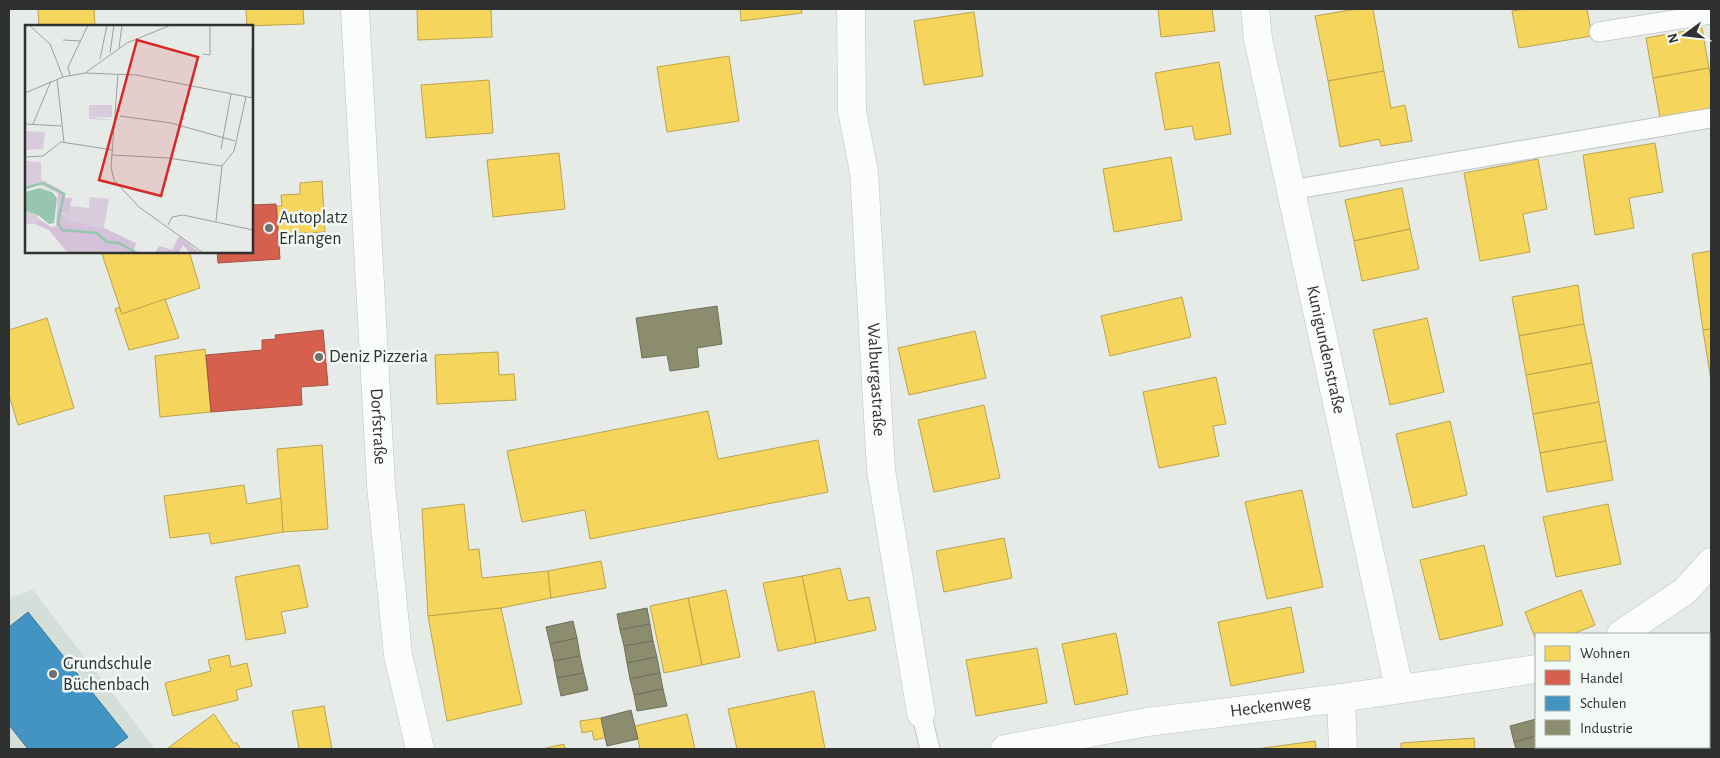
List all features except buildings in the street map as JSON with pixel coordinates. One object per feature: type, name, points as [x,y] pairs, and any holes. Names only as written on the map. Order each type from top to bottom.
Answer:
[{"type":"street","name":"Dorfstraße","points":[[355,9],[381,485],[398,655],[420,749]]},
{"type":"street","name":"Walburgastraße","points":[[851,9],[852,111],[864,172],[880,470],[921,713]]},
{"type":"street","name":"Kunigundenstraße","points":[[1255,9],[1258,39],[1399,688]]},
{"type":"street","points":[[1622,633],[1685,591],[1711,562]]},
{"type":"street","name":"Heckenweg","points":[[1005,749],[1147,722],[1340,698],[1535,669]]},
{"type":"street","points":[[1340,698],[1343,749]]},
{"type":"lane","points":[[1599,32],[1711,14]]},
{"type":"lane","points":[[1291,190],[1711,118]]},
{"type":"lane","name":"Walburgastraße","points":[[921,713],[930,749]]},
{"type":"shaded area","name":"Grundschule Büchenbach","points":[[33,590],[155,749],[9,749],[9,598]]},
{"type":"place","name":"Autoplatz Erlangen","points":[[269,228]]},
{"type":"place","name":"Deniz Pizzeria","points":[[319,357]]},
{"type":"place","name":"Grundschule Büchenbach","points":[[53,674]]}]
